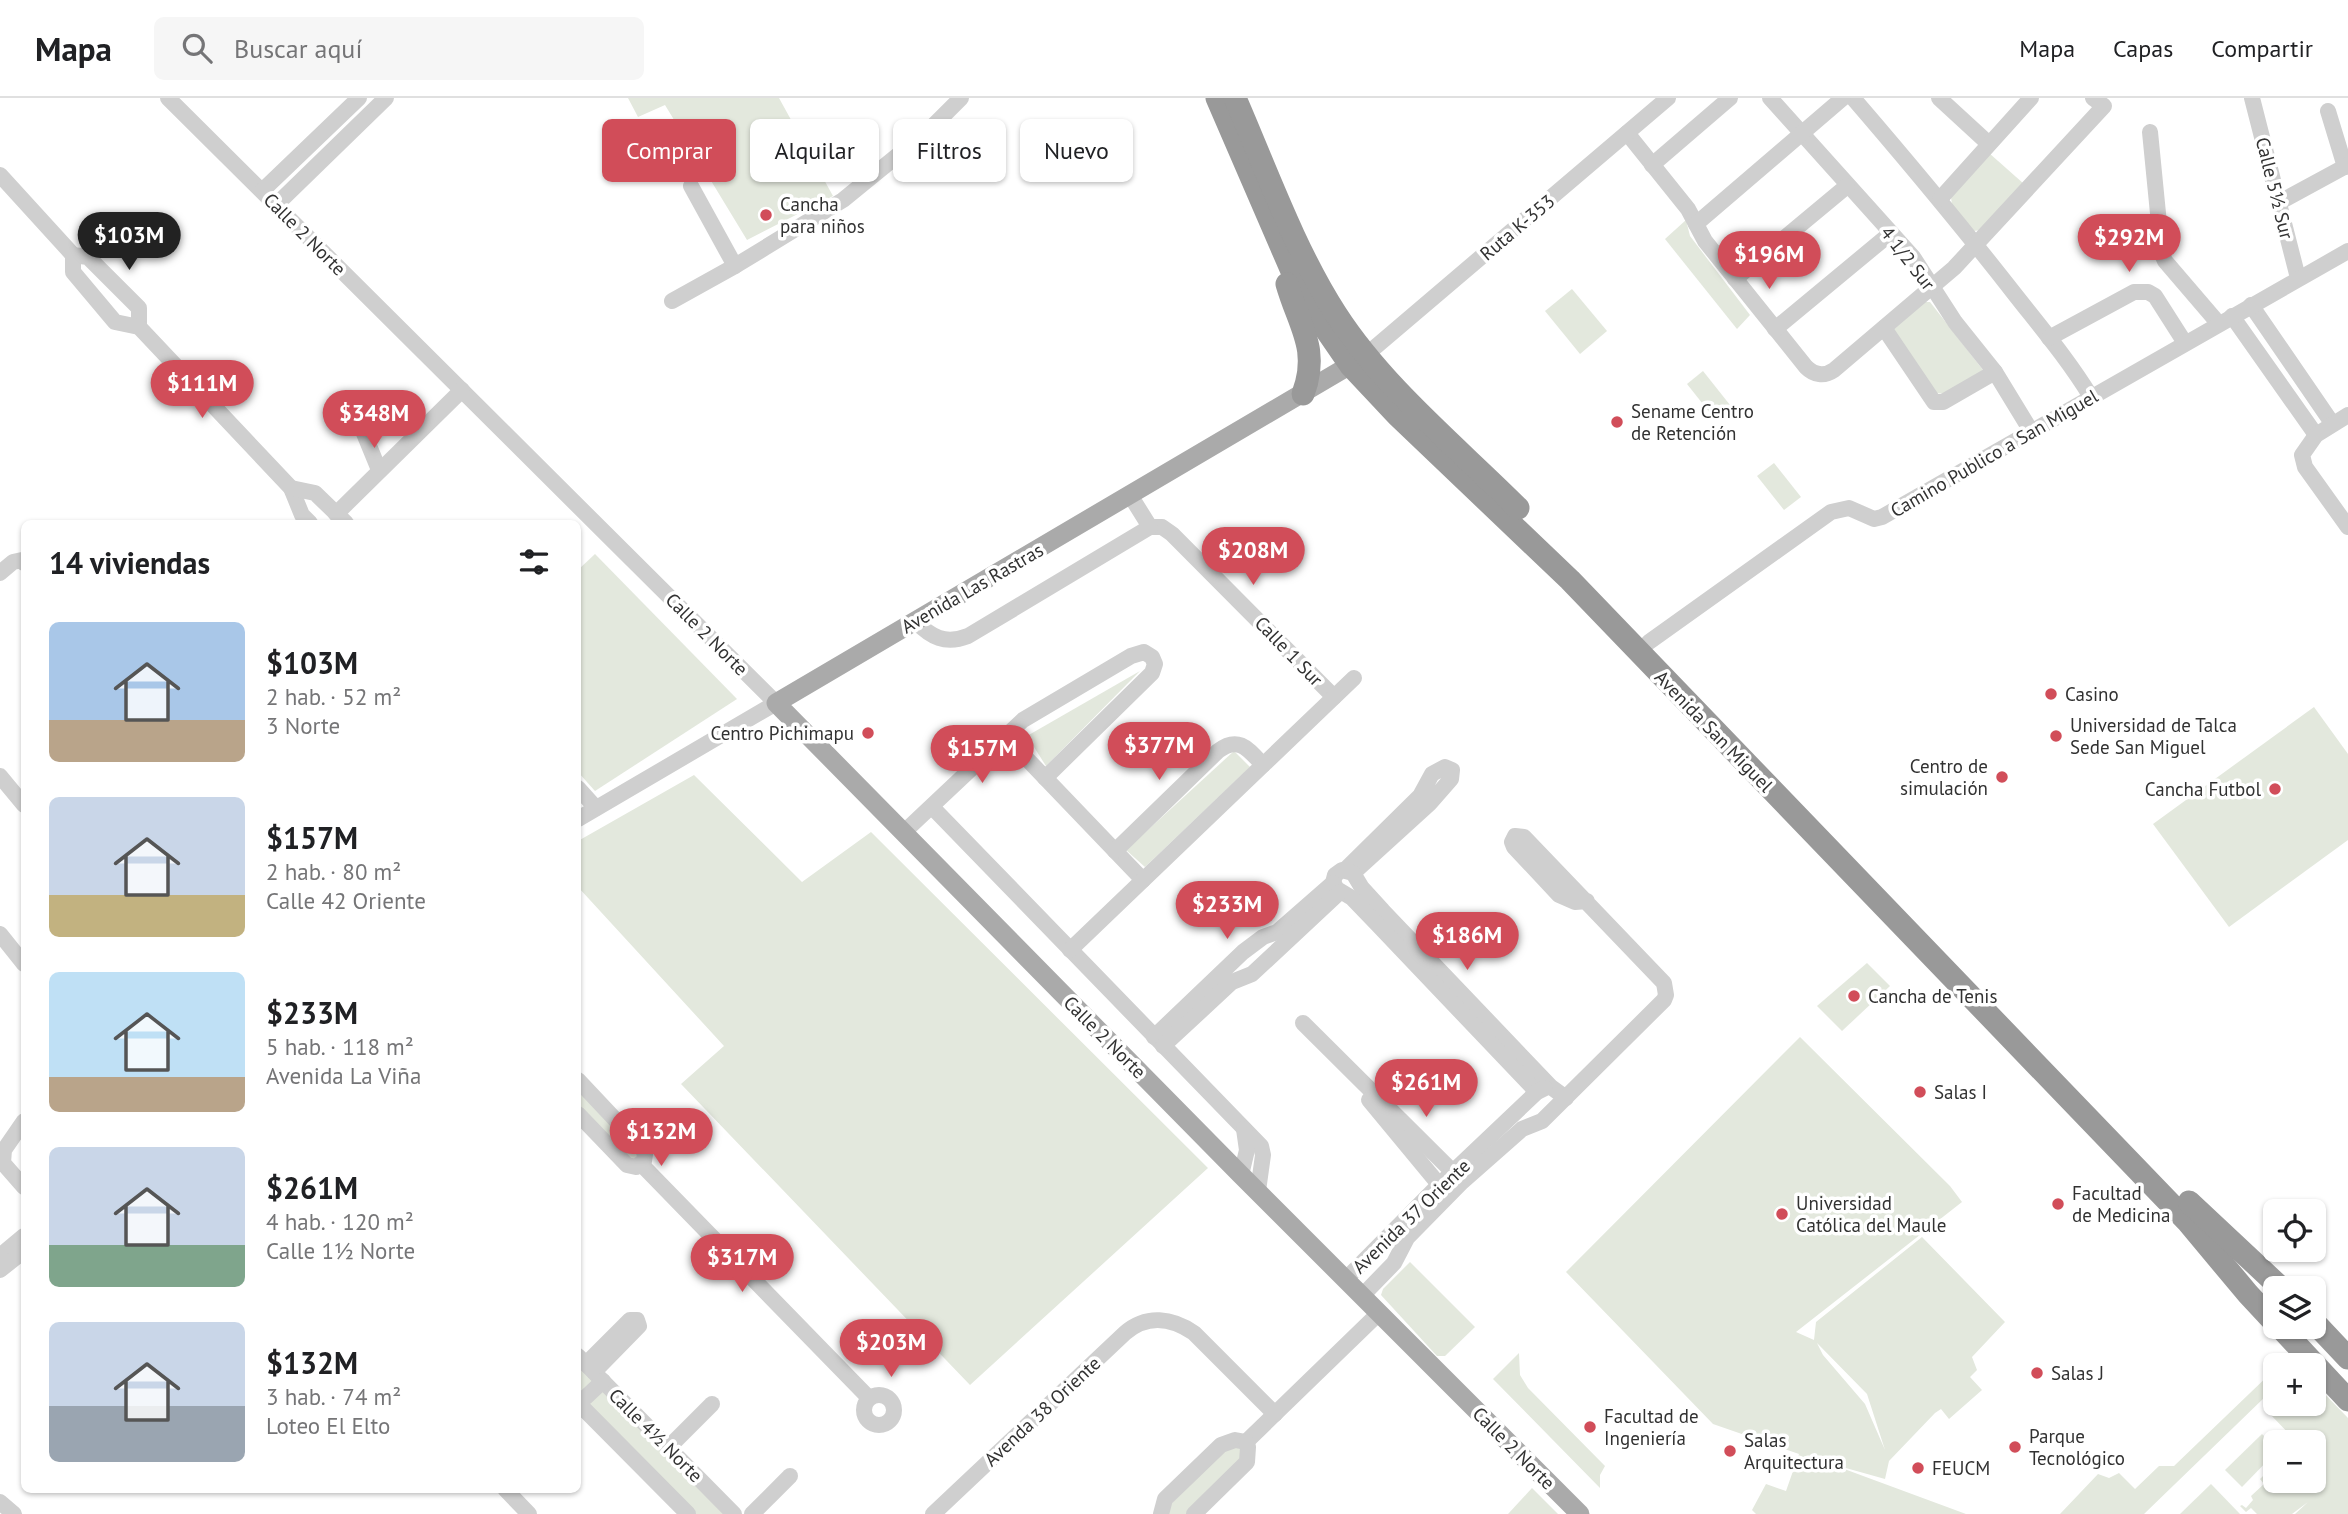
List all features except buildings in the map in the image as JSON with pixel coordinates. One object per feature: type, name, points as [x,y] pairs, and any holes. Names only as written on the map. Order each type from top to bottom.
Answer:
[{"type":"highway","name":"Avenida San Miguel","points":[[1216,98],[1279,243],[1309,302],[1339,350],[1359,360],[1649,642],[2192,1205],[2268,1276]]},
{"type":"highway","name":"Avenida San Miguel","points":[[1235,98],[1318,283],[1338,316],[1359,360],[1397,415],[1570,580],[2187,1221],[2263,1308]]},
{"type":"highway","points":[[1279,243],[1289,290],[1310,350],[1309,376],[1303,394]]},
{"type":"highway","points":[[2326,1335],[2348,1358]]},
{"type":"highway","name":"Avenida San Miguel","points":[[2295,1339],[2343,1387]]},
{"type":"main road","name":"Avenida Las Rastras","points":[[776,703],[1359,360]]},
{"type":"main road","name":"Calle 2 Norte","points":[[776,703],[1580,1514]]},
{"type":"street","name":"Calle 2 Norte","points":[[168,98],[776,703]]},
{"type":"street","points":[[262,191],[359,98]]},
{"type":"street","points":[[276,205],[386,98]]},
{"type":"street","points":[[672,301],[843,200],[930,130],[961,98]]},
{"type":"street","name":"Ruta K-353","points":[[1359,360],[1668,98]]},
{"type":"street","points":[[1652,165],[1730,98]]},
{"type":"street","name":"4 1/2 Sur","points":[[1770,98],[1913,257],[1955,322],[1995,372],[2031,431]]},
{"type":"street","points":[[1696,224],[1843,98]]},
{"type":"street","points":[[1853,98],[1940,199],[2072,366],[2091,397]]},
{"type":"street","points":[[1939,98],[1989,144]]},
{"type":"street","points":[[1940,199],[2031,98]]},
{"type":"street","points":[[1627,133],[1688,209],[1705,241],[1735,279],[1806,367],[1820,374],[1830,373],[1933,288],[1977,246],[2104,106],[2092,98]]},
{"type":"street","name":"Calle 5½ Sur","points":[[2252,98],[2298,278]]},
{"type":"street","points":[[2278,203],[2346,166],[2328,111]]},
{"type":"street","points":[[2150,132],[2162,254],[2165,261],[2226,320],[2316,435]]},
{"type":"street","points":[[0,175],[73,255],[88,257],[139,308],[139,327]]},
{"type":"street","points":[[691,186],[735,266]]},
{"type":"street","points":[[1735,279],[1847,186]]},
{"type":"street","points":[[1776,329],[1891,233]]},
{"type":"street","name":"Camino Publico a San Miguel","points":[[1649,642],[1831,512],[1849,508],[1878,519],[2348,251]]},
{"type":"street","points":[[73,255],[73,272],[115,322],[139,327],[291,488],[302,515],[307,520]]},
{"type":"street","points":[[2049,338],[2134,292],[2148,292],[2155,296],[2185,343]]},
{"type":"street","points":[[2251,305],[2332,423]]},
{"type":"street","points":[[1884,328],[1930,398],[1937,403],[1995,372]]},
{"type":"street","points":[[291,488],[315,493],[341,519],[379,470],[462,390]]},
{"type":"street","points":[[2348,415],[2316,435],[2302,455],[2305,467],[2348,527]]},
{"type":"street","points":[[363,431],[379,470]]},
{"type":"street","points":[[915,621],[929,635],[938,639],[961,639],[1150,527],[1130,495]]},
{"type":"street","name":"Calle 1 Sur","points":[[1150,527],[1162,527],[1172,534],[1334,697]]},
{"type":"street","points":[[0,573],[13,562],[21,562]]},
{"type":"street","points":[[904,833],[1023,720],[1131,656],[1144,652],[1149,654],[1154,660],[1152,673],[1045,778]]},
{"type":"street","points":[[1070,950],[1354,678]]},
{"type":"street","name":"Avenida Las Rastras","points":[[581,817],[776,703]]},
{"type":"street","points":[[1005,736],[1143,880]]},
{"type":"street","points":[[1115,851],[1228,744],[1244,747],[1264,765]]},
{"type":"street","points":[[1352,873],[1420,796],[1435,771],[1445,767],[1452,770],[1451,779],[1430,803],[1352,873],[1338,872],[1339,889],[1544,1089],[1566,1098]]},
{"type":"street","points":[[0,776],[21,801]]},
{"type":"street","points":[[581,791],[596,808]]},
{"type":"street","name":"Calle 2 Norte","points":[[933,808],[1261,1146],[1258,1191]]},
{"type":"street","points":[[1515,836],[1524,837],[1587,901],[1575,902],[1559,895],[1514,847],[1512,842],[1515,836]]},
{"type":"street","points":[[1352,873],[1362,888],[1544,1089]]},
{"type":"street","points":[[1159,1041],[1231,982],[1259,969],[1339,889]]},
{"type":"street","points":[[1159,1041],[1242,952],[1263,937],[1277,932],[1339,889]]},
{"type":"street","name":"Avenida 37 Oriente","points":[[1512,1128],[1526,1127],[1542,1121],[1661,1005],[1666,995],[1664,983],[1587,901]]},
{"type":"street","points":[[0,934],[21,960]]},
{"type":"street","points":[[1303,1023],[1458,1177]]},
{"type":"street","points":[[1362,1082],[1372,1105],[1444,1191]]},
{"type":"street","points":[[581,1083],[642,1148],[645,1157],[641,1164],[636,1167],[627,1165],[581,1117]]},
{"type":"street","name":"Avenida 37 Oriente","points":[[1346,1279],[1512,1128],[1544,1089]]},
{"type":"street","points":[[21,1125],[4,1150],[3,1163],[21,1184]]},
{"type":"street","points":[[1241,1175],[1247,1150],[1244,1129]]},
{"type":"street","points":[[641,1164],[869,1398]]},
{"type":"street","name":"Avenida 37 Oriente","points":[[1362,1296],[1394,1263],[1407,1238],[1444,1191]]},
{"type":"street","points":[[0,1256],[21,1238]]},
{"type":"street","points":[[0,1270],[21,1253]]},
{"type":"street","points":[[1246,1442],[1379,1313]]},
{"type":"street","name":"Avenda 38 Oriente","points":[[933,1514],[1130,1328],[1143,1322],[1158,1320],[1180,1325],[1200,1338],[1275,1414]]},
{"type":"street","points":[[581,1400],[586,1397],[590,1368]]},
{"type":"street","name":"Calle 4½ Norte","points":[[590,1368],[734,1514]]},
{"type":"street","name":"Calle 4½ Norte","points":[[581,1404],[688,1514]]},
{"type":"street","points":[[669,1447],[712,1404]]},
{"type":"street","points":[[1161,1514],[1165,1499],[1221,1446],[1235,1440],[1246,1442]]},
{"type":"street","points":[[1194,1514],[1247,1462],[1246,1442]]},
{"type":"street","points":[[752,1514],[790,1476]]},
{"type":"street","points":[[509,1493],[530,1514]]},
{"type":"street","points":[[0,1502],[14,1514]]},
{"type":"shaded area","points":[[628,98],[779,98],[791,119],[750,119],[750,182],[825,182],[833,196],[747,240],[712,182],[736,182],[736,119],[674,119],[665,105],[638,117]]},
{"type":"shaded area","points":[[1989,153],[2024,184],[1982,230],[1973,231],[1952,205],[1951,197]]},
{"type":"shaded area","points":[[1686,220],[1690,236],[1750,315],[1737,329],[1665,239]]},
{"type":"shaded area","points":[[1572,289],[1607,331],[1580,354],[1545,311]]},
{"type":"shaded area","points":[[1924,302],[1930,302],[1983,370],[1946,394],[1935,393],[1893,329]]},
{"type":"shaded area","points":[[1703,371],[1730,405],[1714,418],[1687,384]]},
{"type":"shaded area","points":[[1774,463],[1801,497],[1784,510],[1757,476]]},
{"type":"shaded area","points":[[595,554],[737,699],[595,791],[581,775],[581,567]]},
{"type":"shaded area","points":[[1140,671],[1046,766],[1027,736]]},
{"type":"shaded area","name":"Cancha Futbol","points":[[2314,707],[2348,754],[2348,840],[2229,927],[2153,824]]},
{"type":"shaded area","points":[[1234,751],[1250,767],[1145,867],[1126,850]]},
{"type":"shaded area","points":[[694,775],[802,882],[871,832],[1208,1168],[970,1385],[681,1084],[724,1046],[581,890],[581,839]]},
{"type":"shaded area","name":"Cancha de Tenis","points":[[1867,963],[1890,986],[1842,1031],[1817,1006]]},
{"type":"shaded area","points":[[1800,1037],[1950,1186],[1962,1202],[1796,1332],[1814,1340],[1816,1322],[1922,1237],[2005,1322],[1972,1357],[1977,1370],[1970,1377],[1982,1390],[1949,1419],[1941,1409],[1935,1413],[1889,1461],[1885,1479],[1828,1463],[1966,1514],[1756,1514],[1752,1510],[1766,1484],[1786,1491],[1799,1454],[1713,1424],[1566,1272]],"holes":[[[1817,1343],[1867,1394],[1885,1450],[1865,1404],[1823,1355]]]},
{"type":"shaded area","points":[[581,1092],[637,1152],[637,1158],[629,1160],[581,1108]]},
{"type":"shaded area","points":[[1410,1262],[1475,1327],[1445,1356],[1437,1356],[1381,1295],[1383,1289]]},
{"type":"shaded area","points":[[1519,1353],[1520,1375],[1528,1388],[1605,1466],[1600,1475],[1600,1488],[1493,1379]]},
{"type":"shaded area","points":[[581,1363],[726,1514],[694,1514],[581,1402]]},
{"type":"shaded area","points":[[2263,1381],[2263,1399],[2144,1514],[2060,1514],[2098,1474],[2109,1478],[2119,1473],[2135,1489],[2159,1466],[2174,1466]]},
{"type":"shaded area","points":[[2326,1395],[2348,1418],[2348,1514],[2295,1514],[2308,1502],[2292,1514],[2257,1514],[2251,1508],[2246,1512],[2240,1506],[2246,1508],[2253,1500],[2251,1496],[2263,1485],[2263,1493],[2326,1493],[2326,1430],[2285,1430],[2272,1416],[2326,1416]]},
{"type":"shaded area","points":[[2263,1435],[2263,1465],[2242,1487],[2225,1470]]},
{"type":"shaded area","points":[[1235,1440],[1249,1454],[1194,1514],[1161,1514]]},
{"type":"shaded area","points":[[2211,1484],[2240,1514],[2180,1514]]},
{"type":"shaded area","points":[[1532,1488],[1558,1514],[1508,1514]]},
{"type":"place","name":"Cancha para niños","points":[[766,215]]},
{"type":"place","name":"Sename Centro de Retención","points":[[1617,422]]},
{"type":"place","name":"Casino","points":[[2051,694]]},
{"type":"place","name":"Centro Pichimapu","points":[[868,733]]},
{"type":"place","name":"Universidad de Talca Sede San Miguel","points":[[2056,736]]},
{"type":"place","name":"Centro de simulación","points":[[2002,777]]},
{"type":"place","name":"Cancha Futbol","points":[[2275,789]]},
{"type":"place","name":"Cancha de Tenis","points":[[1854,996]]},
{"type":"place","name":"Salas I","points":[[1920,1092]]},
{"type":"place","name":"Facultad de Medicina","points":[[2058,1204]]},
{"type":"place","name":"Universidad Católica del Maule","points":[[1782,1214]]},
{"type":"place","name":"Salas J","points":[[2037,1373]]},
{"type":"place","name":"Facultad de Ingeniería","points":[[1590,1427]]},
{"type":"place","name":"Parque Tecnológico","points":[[2015,1447]]},
{"type":"place","name":"Salas Arquitectura","points":[[1730,1451]]},
{"type":"place","name":"FEUCM","points":[[1918,1468]]}]
